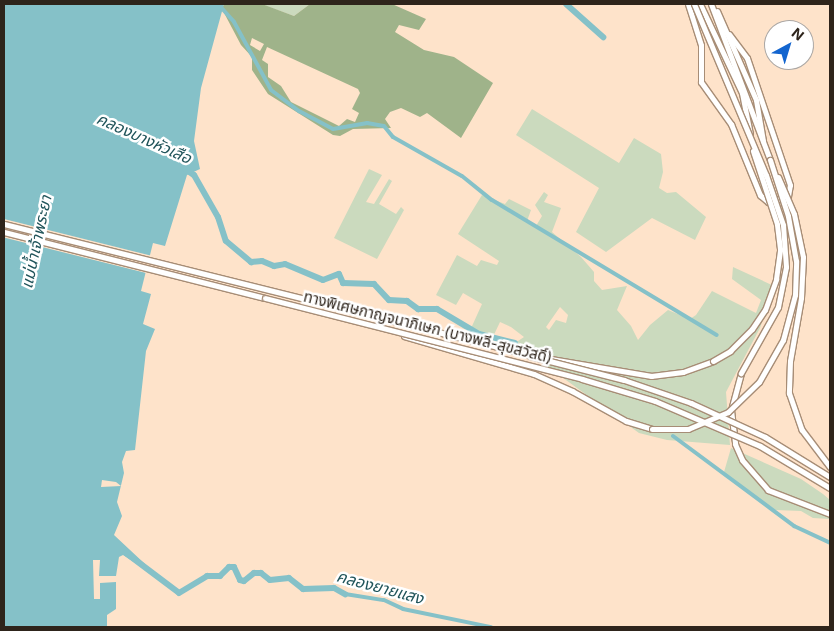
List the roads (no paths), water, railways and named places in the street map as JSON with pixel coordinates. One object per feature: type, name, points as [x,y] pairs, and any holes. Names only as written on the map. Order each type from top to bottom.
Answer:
[{"type":"highway","points":[[688,4],[701,45],[701,82],[731,124],[760,195],[768,202],[788,196],[790,189],[773,140],[762,97],[747,58],[729,34]]},
{"type":"highway","points":[[694,4],[778,207],[786,267],[778,307],[734,391],[731,410],[734,444],[748,469],[768,490],[790,501],[830,514]]},
{"type":"highway","points":[[530,356],[626,374],[662,376],[704,366],[738,344],[764,310],[774,289],[779,259],[777,224],[751,142],[742,93],[700,4]]},
{"type":"highway","points":[[712,4],[729,34],[756,100],[764,144]]},
{"type":"highway","points":[[712,4],[770,160],[794,214],[803,257],[802,298],[789,370],[792,403],[806,438],[830,467]]},
{"type":"highway","points":[[374,326],[534,374],[639,427],[678,431],[707,424],[728,412],[759,382],[777,354],[790,319],[795,295],[793,237],[770,160]]},
{"type":"highway","name":"ทางพิเศษกาญจนาภิเษก (บางพลี-สุขสวัสดิ์)","points":[[4,224],[624,380],[692,403],[765,437],[830,477]]},
{"type":"highway","name":"ทางพิเศษกาญจนาภิเษก (บางพลี-สุขสวัสดิ์)","points":[[4,232],[374,326],[655,401],[744,438],[830,488]]},
{"type":"water","name":"แม่น้ำเจ้าพระยา","points":[[4,4],[224,4],[201,88],[194,141],[200,169],[187,175],[165,246],[153,243],[141,291],[151,294],[143,324],[155,329],[146,351],[135,450],[126,451],[122,462],[124,473],[117,502],[122,516],[114,535],[145,564],[143,568],[123,555],[119,557],[116,576],[99,576],[100,560],[93,560],[94,599],[100,599],[100,583],[116,582],[116,609],[107,615],[107,627],[4,627]]},
{"type":"waterway","points":[[218,4],[234,22],[271,90],[299,111],[333,129],[367,123],[384,126],[393,137],[462,176],[492,200],[717,335]]},
{"type":"waterway","points":[[566,4],[603,37]]},
{"type":"waterway","name":"คลองบางหัวเสือ","points":[[185,169],[194,175],[218,217],[226,241],[251,262],[262,261],[274,266],[285,264],[323,280],[339,274],[343,283],[374,284],[389,300],[407,301],[418,309],[437,309],[479,334],[515,343]]},
{"type":"waterway","points":[[673,436],[794,526],[830,543]]},
{"type":"waterway","name":"คลองยายแสง","points":[[126,553],[179,593],[207,576],[220,576],[229,567],[234,567],[240,580],[244,581],[254,573],[261,573],[270,580],[289,578],[303,589],[334,588],[345,594]]},
{"type":"waterway","name":"คลองยายแสง","points":[[345,594],[384,600],[403,609],[491,627]]}]
